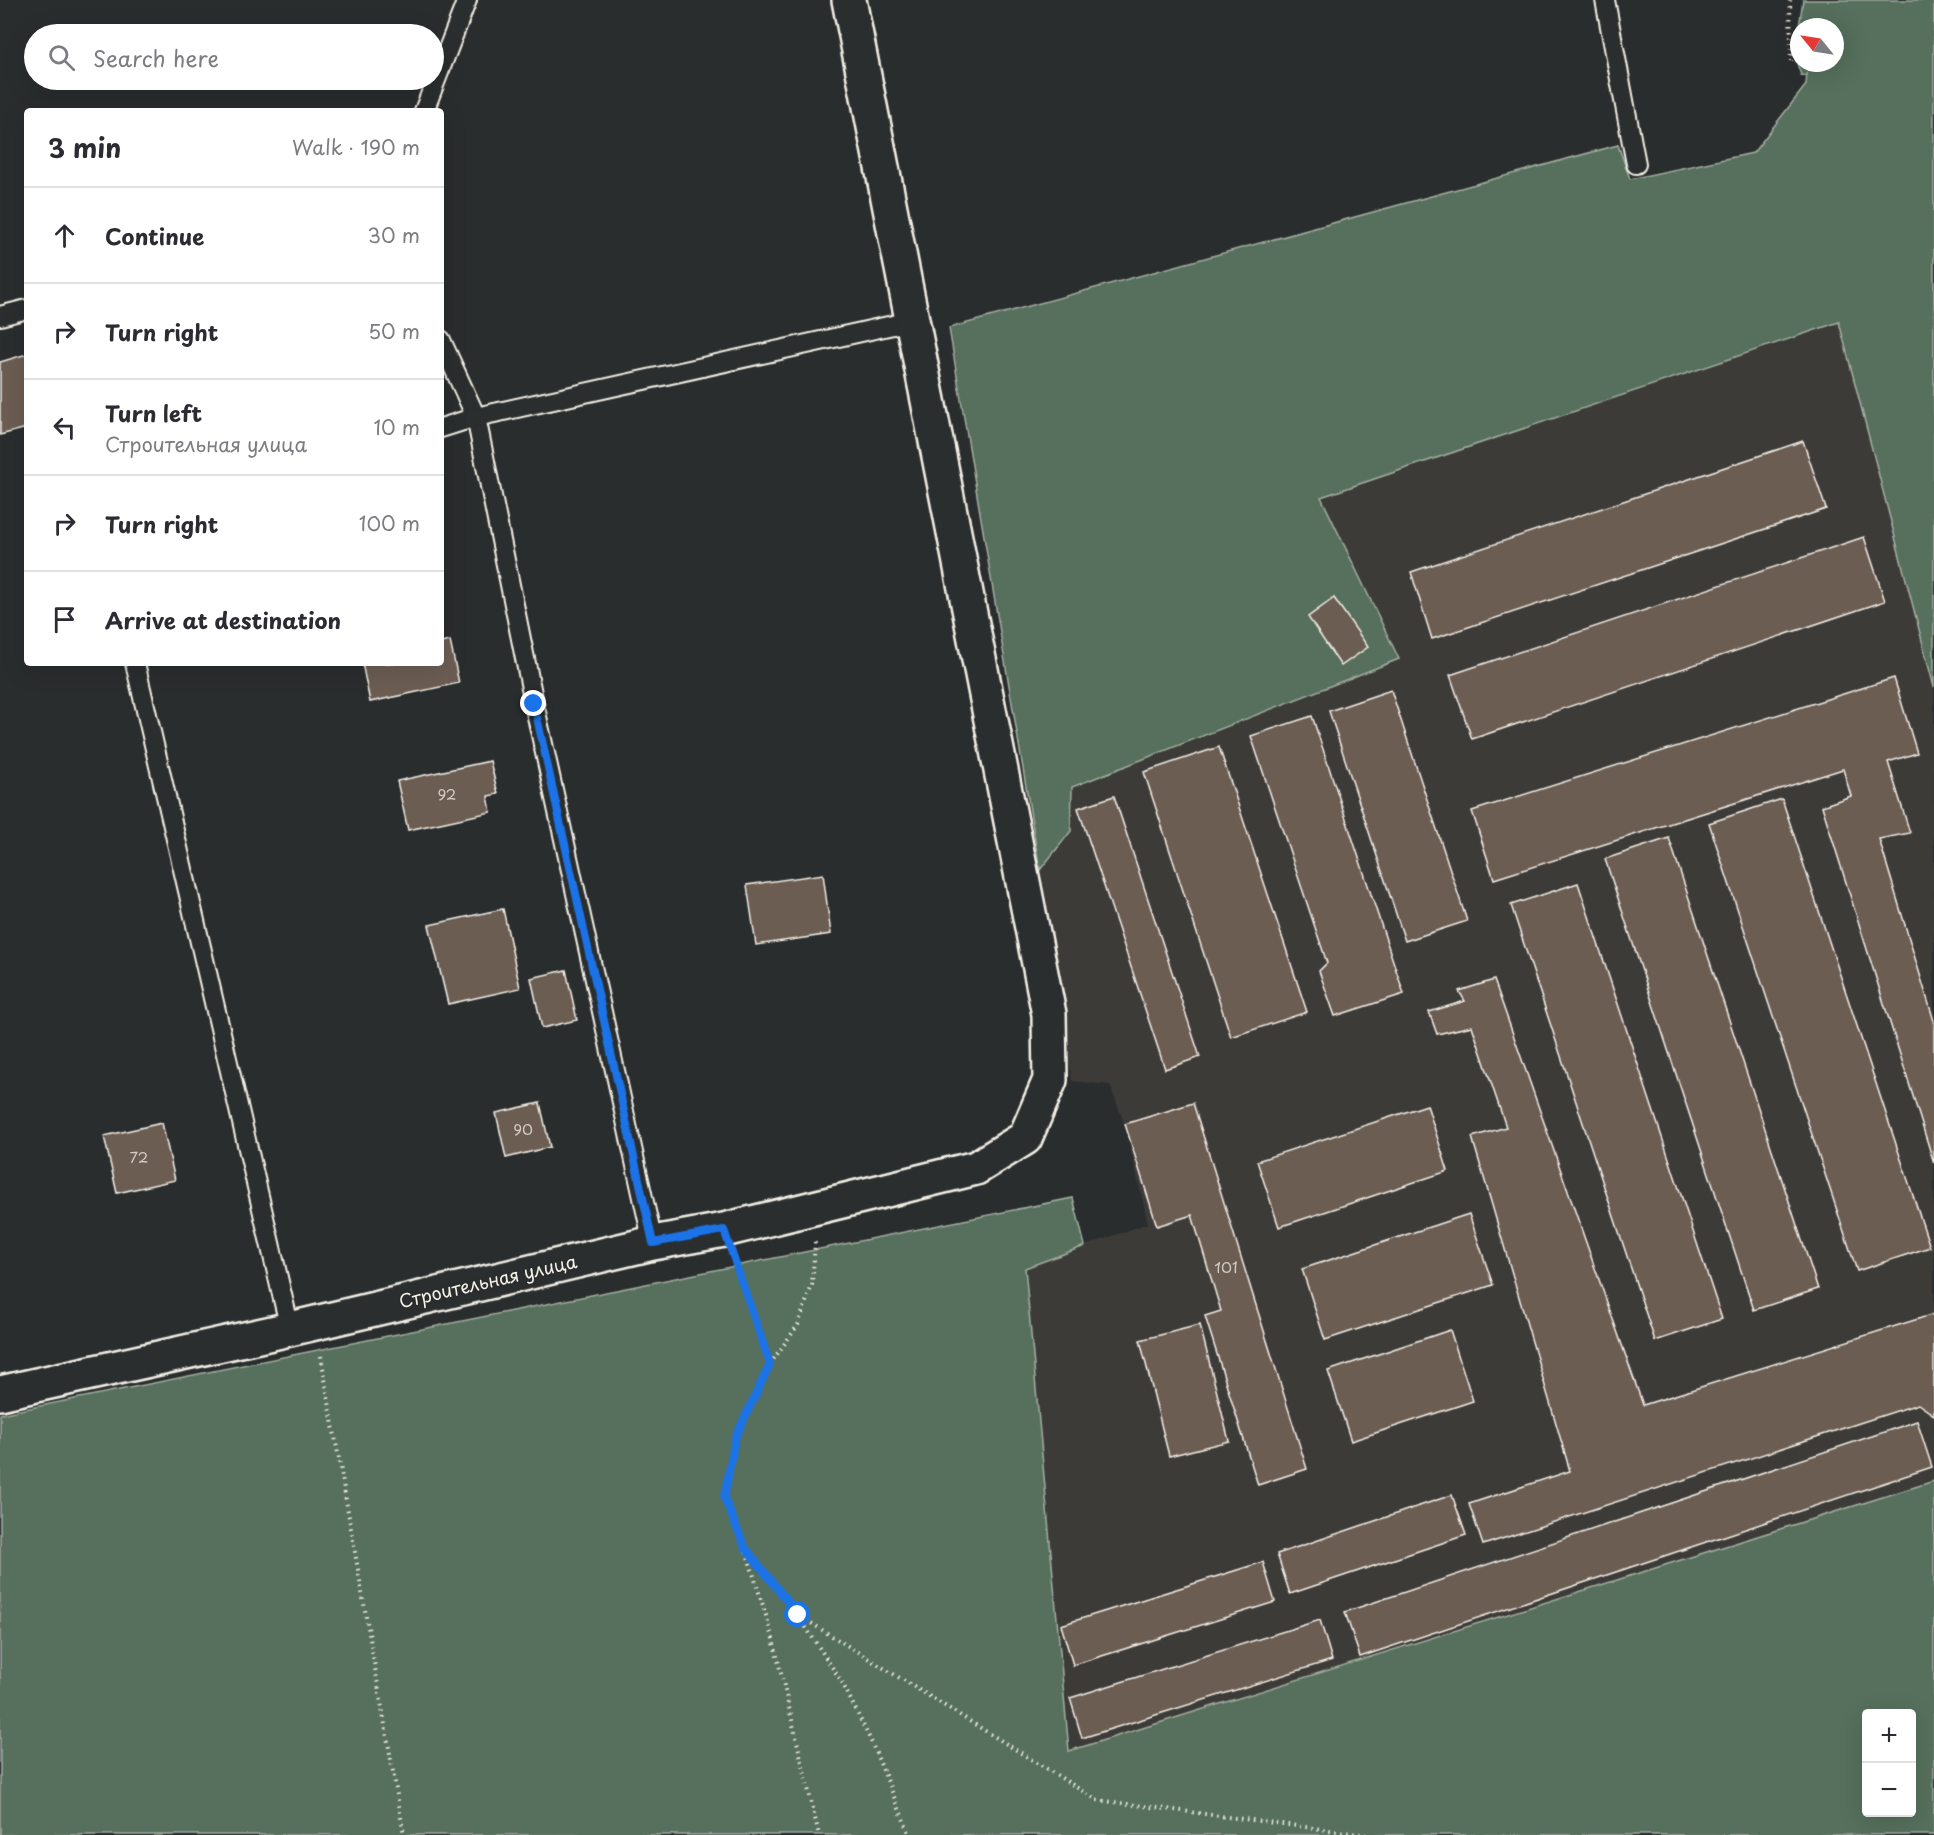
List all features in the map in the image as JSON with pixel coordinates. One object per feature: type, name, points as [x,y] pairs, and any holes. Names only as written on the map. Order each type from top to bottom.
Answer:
[{"type":"street","name":"Строительная улица","points":[[0,1392],[303,1326],[653,1243],[724,1230],[835,1203],[976,1168],[1025,1138],[1050,1080],[1049,1014],[849,0]]},
{"type":"lane","points":[[444,59],[467,0]]},
{"type":"lane","points":[[1605,0],[1636,164]]},
{"type":"lane","points":[[425,108],[432,90]]},
{"type":"lane","points":[[0,316],[24,310]]},
{"type":"lane","points":[[444,427],[476,417],[911,321]]},
{"type":"lane","points":[[444,347],[476,417],[537,715],[653,1243]]},
{"type":"lane","points":[[136,666],[303,1326]]},
{"type":"path","points":[[1790,0],[1790,18]]},
{"type":"path","points":[[819,1835],[772,1635],[745,1547],[724,1498],[735,1438],[770,1364],[798,1325],[812,1285],[815,1229],[835,1203]]},
{"type":"path","points":[[724,1230],[770,1364]]},
{"type":"path","points":[[303,1326],[404,1835]]},
{"type":"path","points":[[745,1547],[798,1615],[842,1682],[870,1739],[910,1835]]},
{"type":"path","points":[[798,1615],[1097,1800],[1367,1835]]},
{"type":"shaded area","points":[[1839,322],[1934,687],[1934,1481],[1069,1751],[1025,1268],[1148,1223],[1125,1125],[1110,1085],[1072,1081],[1040,870],[1071,831],[1072,787],[1398,659],[1321,497]]},
{"type":"green space","points":[[1803,0],[1934,0],[1934,687],[1839,322],[1321,497],[1399,659],[1072,787],[1071,831],[1040,870],[949,328],[1618,145],[1630,179],[1753,153],[1806,85],[1807,73],[1805,76],[1800,72],[1844,72],[1844,18],[1800,18]]},
{"type":"green space","points":[[1073,1198],[1085,1246],[1025,1268],[1069,1751],[1934,1481],[1934,1835],[0,1835],[0,1414]]},
{"type":"building","points":[[24,355],[24,429],[0,435],[0,362]]},
{"type":"building","points":[[1803,441],[1826,509],[1432,639],[1411,572]]},
{"type":"building","points":[[1864,537],[1885,601],[1472,739],[1450,675]]},
{"type":"building","points":[[1334,598],[1368,647],[1341,666],[1308,617]]},
{"type":"building","points":[[450,641],[459,683],[370,702],[363,666],[444,666],[444,642]]},
{"type":"building","points":[[1894,678],[1917,753],[1888,762],[1910,833],[1879,839],[1934,1021],[1934,1163],[1822,806],[1851,796],[1843,769],[1494,879],[1472,811]]},
{"type":"building","points":[[1391,690],[1467,921],[1405,941],[1329,711]]},
{"type":"building","points":[[1312,716],[1404,994],[1335,1016],[1319,971],[1327,963],[1251,736]]},
{"type":"building","points":[[1219,747],[1307,1012],[1231,1037],[1144,772]]},
{"type":"building","points":[[490,761],[498,794],[488,796],[491,812],[408,830],[397,781]]},
{"type":"building","points":[[1114,796],[1200,1057],[1165,1069],[1078,808]]},
{"type":"building","points":[[1782,799],[1930,1247],[1857,1271],[1709,823]]},
{"type":"building","points":[[1669,838],[1818,1289],[1754,1310],[1605,859]]},
{"type":"building","points":[[823,874],[831,934],[756,945],[747,885]]},
{"type":"building","points":[[1578,883],[1722,1319],[1655,1341],[1511,905]]},
{"type":"building","points":[[503,909],[520,988],[448,1004],[429,925]]},
{"type":"building","points":[[566,970],[577,1020],[542,1028],[531,978]]},
{"type":"building","points":[[1494,980],[1643,1405],[1934,1314],[1934,1415],[1918,1404],[1483,1545],[1469,1504],[1570,1471],[1472,1137],[1506,1127],[1472,1026],[1437,1034],[1429,1012],[1465,1001],[1459,991]]},
{"type":"building","points":[[540,1103],[550,1147],[506,1158],[496,1113]]},
{"type":"building","points":[[1193,1103],[1307,1469],[1258,1485],[1205,1316],[1221,1311],[1192,1215],[1157,1226],[1125,1124]]},
{"type":"building","points":[[1427,1105],[1448,1171],[1279,1227],[1257,1161]]},
{"type":"building","points":[[162,1123],[175,1180],[117,1193],[104,1136]]},
{"type":"building","points":[[1469,1214],[1493,1285],[1325,1340],[1302,1269]]},
{"type":"building","points":[[1200,1325],[1229,1441],[1169,1456],[1140,1340]]},
{"type":"building","points":[[1450,1330],[1473,1401],[1351,1441],[1328,1371]]},
{"type":"building","points":[[1917,1421],[1932,1467],[1360,1657],[1345,1612]]},
{"type":"building","points":[[1452,1495],[1466,1535],[1290,1594],[1277,1554]]},
{"type":"building","points":[[1263,1562],[1275,1602],[1073,1665],[1061,1625]]},
{"type":"building","points":[[1320,1620],[1332,1660],[1082,1738],[1070,1698]]},
{"type":"route","points":[[534,704],[653,1243],[724,1230],[770,1364],[735,1438],[724,1498],[745,1547],[798,1615]]}]
